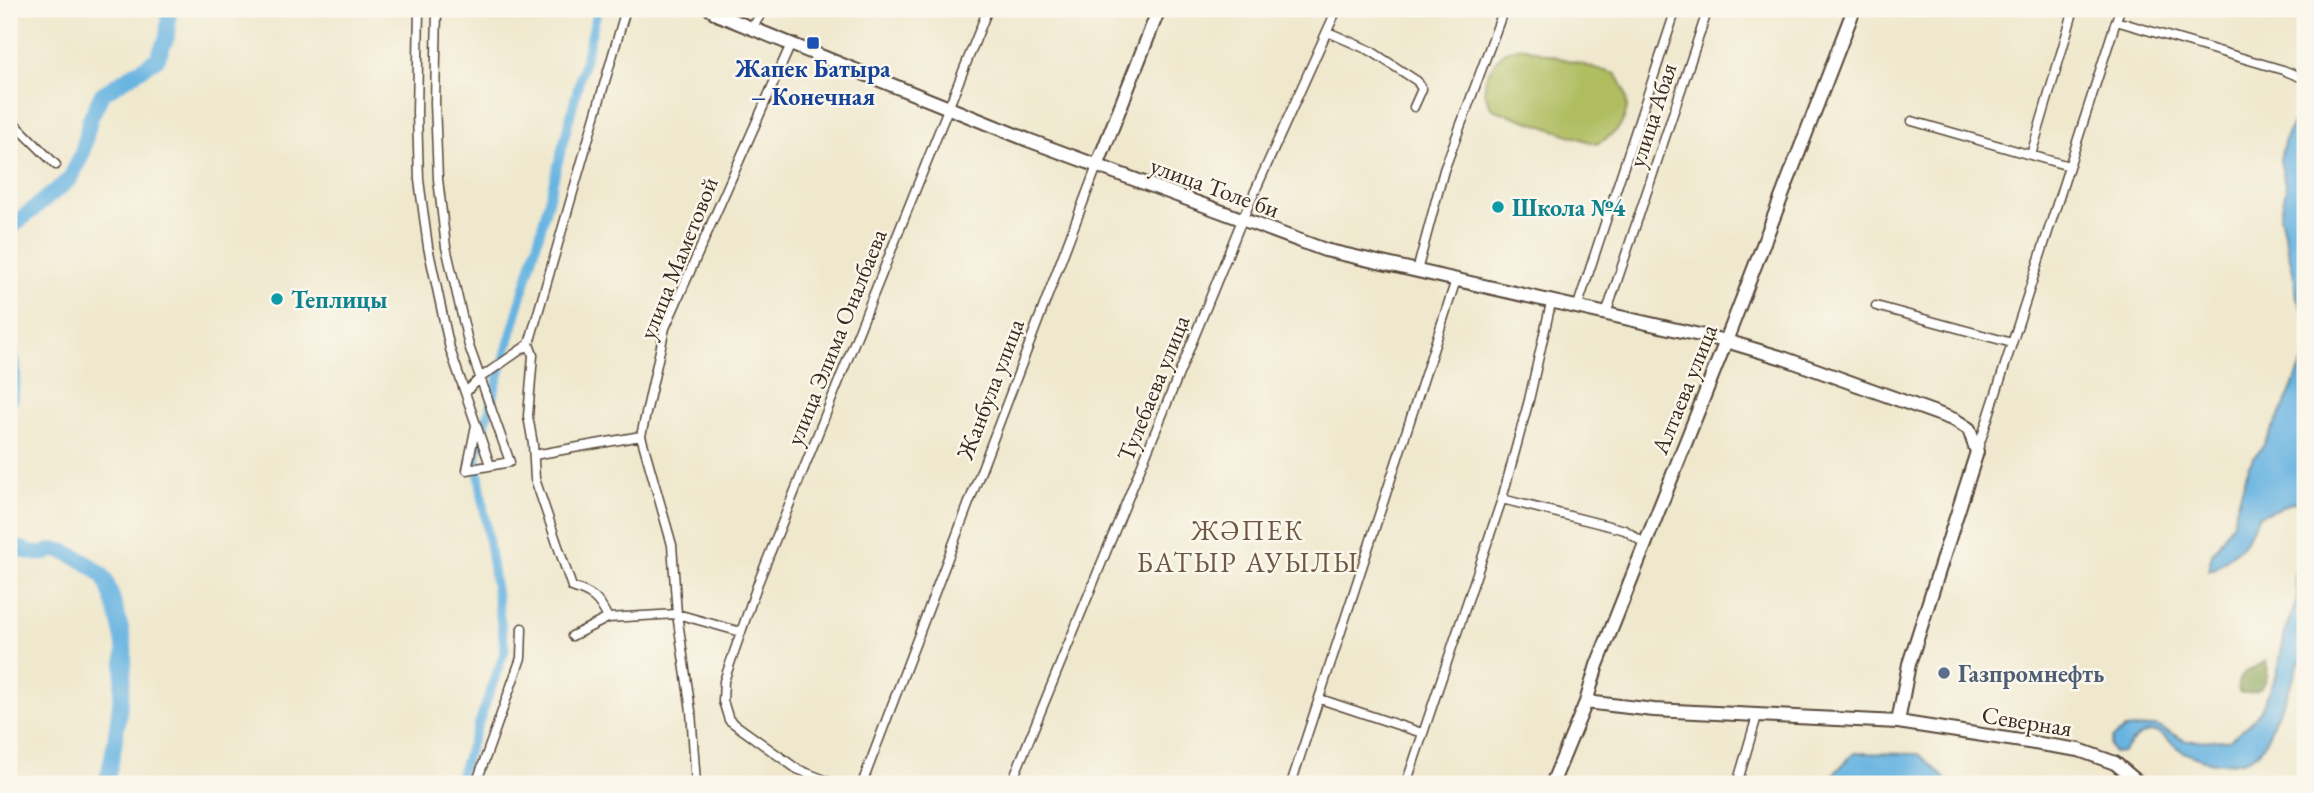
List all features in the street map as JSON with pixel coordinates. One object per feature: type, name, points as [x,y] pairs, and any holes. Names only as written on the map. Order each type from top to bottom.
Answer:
[{"type":"main road","name":"улица Толе би","points":[[710,9],[1097,166],[1325,250],[1726,341],[1783,358],[1955,420],[1969,429],[1977,452]]},
{"type":"main road","name":"Жанбула улица","points":[[1097,166],[1159,9]]},
{"type":"main road","name":"Алтаева улица","points":[[1552,784],[1854,9]]},
{"type":"main road","points":[[1898,722],[1909,664],[1977,452]]},
{"type":"main road","name":"Северная","points":[[1586,702],[1654,710],[1898,722],[2080,750],[2115,763],[2140,784]]},
{"type":"street","points":[[419,9],[419,180],[428,247],[450,349],[490,465]]},
{"type":"street","points":[[437,9],[435,103],[438,179],[446,247],[469,346],[510,463],[467,470],[476,425]]},
{"type":"street","points":[[608,618],[591,593],[572,587],[535,479],[528,416],[533,355],[530,344],[626,9]]},
{"type":"street","points":[[752,28],[764,9]]},
{"type":"street","name":"улица Элима Оналбаева","points":[[835,784],[797,769],[729,720],[723,701],[724,681],[762,573],[988,9]]},
{"type":"street","name":"Тулебаева улица","points":[[1011,784],[1242,220],[1337,9]]},
{"type":"street","points":[[1418,271],[1444,170],[1504,9]]},
{"type":"street","name":"улица Абая","points":[[1577,308],[1676,9]]},
{"type":"street","name":"улица Абая","points":[[1606,314],[1708,9]]},
{"type":"street","points":[[2031,155],[2074,9]]},
{"type":"street","points":[[1977,452],[2120,9]]},
{"type":"street","points":[[2116,21],[2283,70],[2305,79]]},
{"type":"street","points":[[1328,32],[1371,51],[1417,81],[1422,89],[1415,107]]},
{"type":"street","name":"улица Маметовой","points":[[696,784],[691,711],[677,614],[672,545],[640,436],[665,328],[791,44]]},
{"type":"street","points":[[9,118],[56,165]]},
{"type":"street","points":[[1912,121],[2069,166]]},
{"type":"street","name":"Жанбула улица","points":[[862,784],[1097,166]]},
{"type":"street","points":[[1291,784],[1456,280]]},
{"type":"street","points":[[1406,784],[1502,499],[1529,400],[1551,303]]},
{"type":"street","points":[[1876,306],[2012,343]]},
{"type":"street","points":[[442,313],[461,308]]},
{"type":"street","points":[[466,392],[530,344]]},
{"type":"street","points":[[534,455],[640,436]]},
{"type":"street","points":[[1502,499],[1625,530],[1645,544]]},
{"type":"street","points":[[572,636],[608,618],[677,614],[741,632]]},
{"type":"street","points":[[476,784],[521,658],[522,628]]},
{"type":"street","points":[[1320,699],[1422,733]]},
{"type":"street","points":[[1737,784],[1757,716]]},
{"type":"green space","points":[[1522,47],[1616,74],[1626,95],[1626,114],[1622,123],[1607,138],[1596,144],[1492,109],[1484,92],[1486,78],[1505,51]]},
{"type":"green space","points":[[2266,661],[2267,675],[2263,686],[2253,692],[2239,692],[2238,684],[2243,674]]},
{"type":"water","points":[[2305,115],[2305,315],[2297,299],[2280,216],[2286,189],[2280,160],[2285,138],[2295,120]]},
{"type":"water","points":[[2305,358],[2305,504],[2294,502],[2259,516],[2243,545],[2216,568],[2208,571],[2212,554],[2232,524],[2249,465],[2280,415]]},
{"type":"water","points":[[2305,549],[2305,629],[2301,644],[2305,662],[2299,662],[2289,690],[2260,750],[2244,760],[2223,763],[2192,756],[2162,735],[2147,732],[2123,752],[2114,753],[2110,746],[2112,738],[2125,729],[2157,726],[2186,741],[2229,740],[2248,725],[2260,711],[2277,675],[2286,628],[2298,593],[2295,582],[2297,564]]},
{"type":"water","points":[[1854,753],[1919,754],[1951,784],[1824,784]]},
{"type":"waterway","points":[[9,229],[70,179],[82,154],[90,119],[102,94],[157,59],[167,37],[169,9]]},
{"type":"waterway","points":[[457,784],[505,650],[476,456],[540,233],[598,9]]},
{"type":"waterway","points":[[9,352],[13,370],[9,400]]},
{"type":"waterway","points":[[9,544],[35,553],[60,550],[73,555],[102,575],[109,588],[121,631],[124,657],[115,741],[104,784]]},
{"type":"place","name":"Жапек Батыра – Конечная","points":[[813,43]]},
{"type":"place","name":"Школа №4","points":[[1498,207]]},
{"type":"place","name":"Теплицы","points":[[277,299]]},
{"type":"place","name":"Газпромнефть","points":[[1944,673]]},
{"type":"district","name":"ЖӘПЕК БАТЫР АУЫЛЫ","points":[[1248,546]]}]
